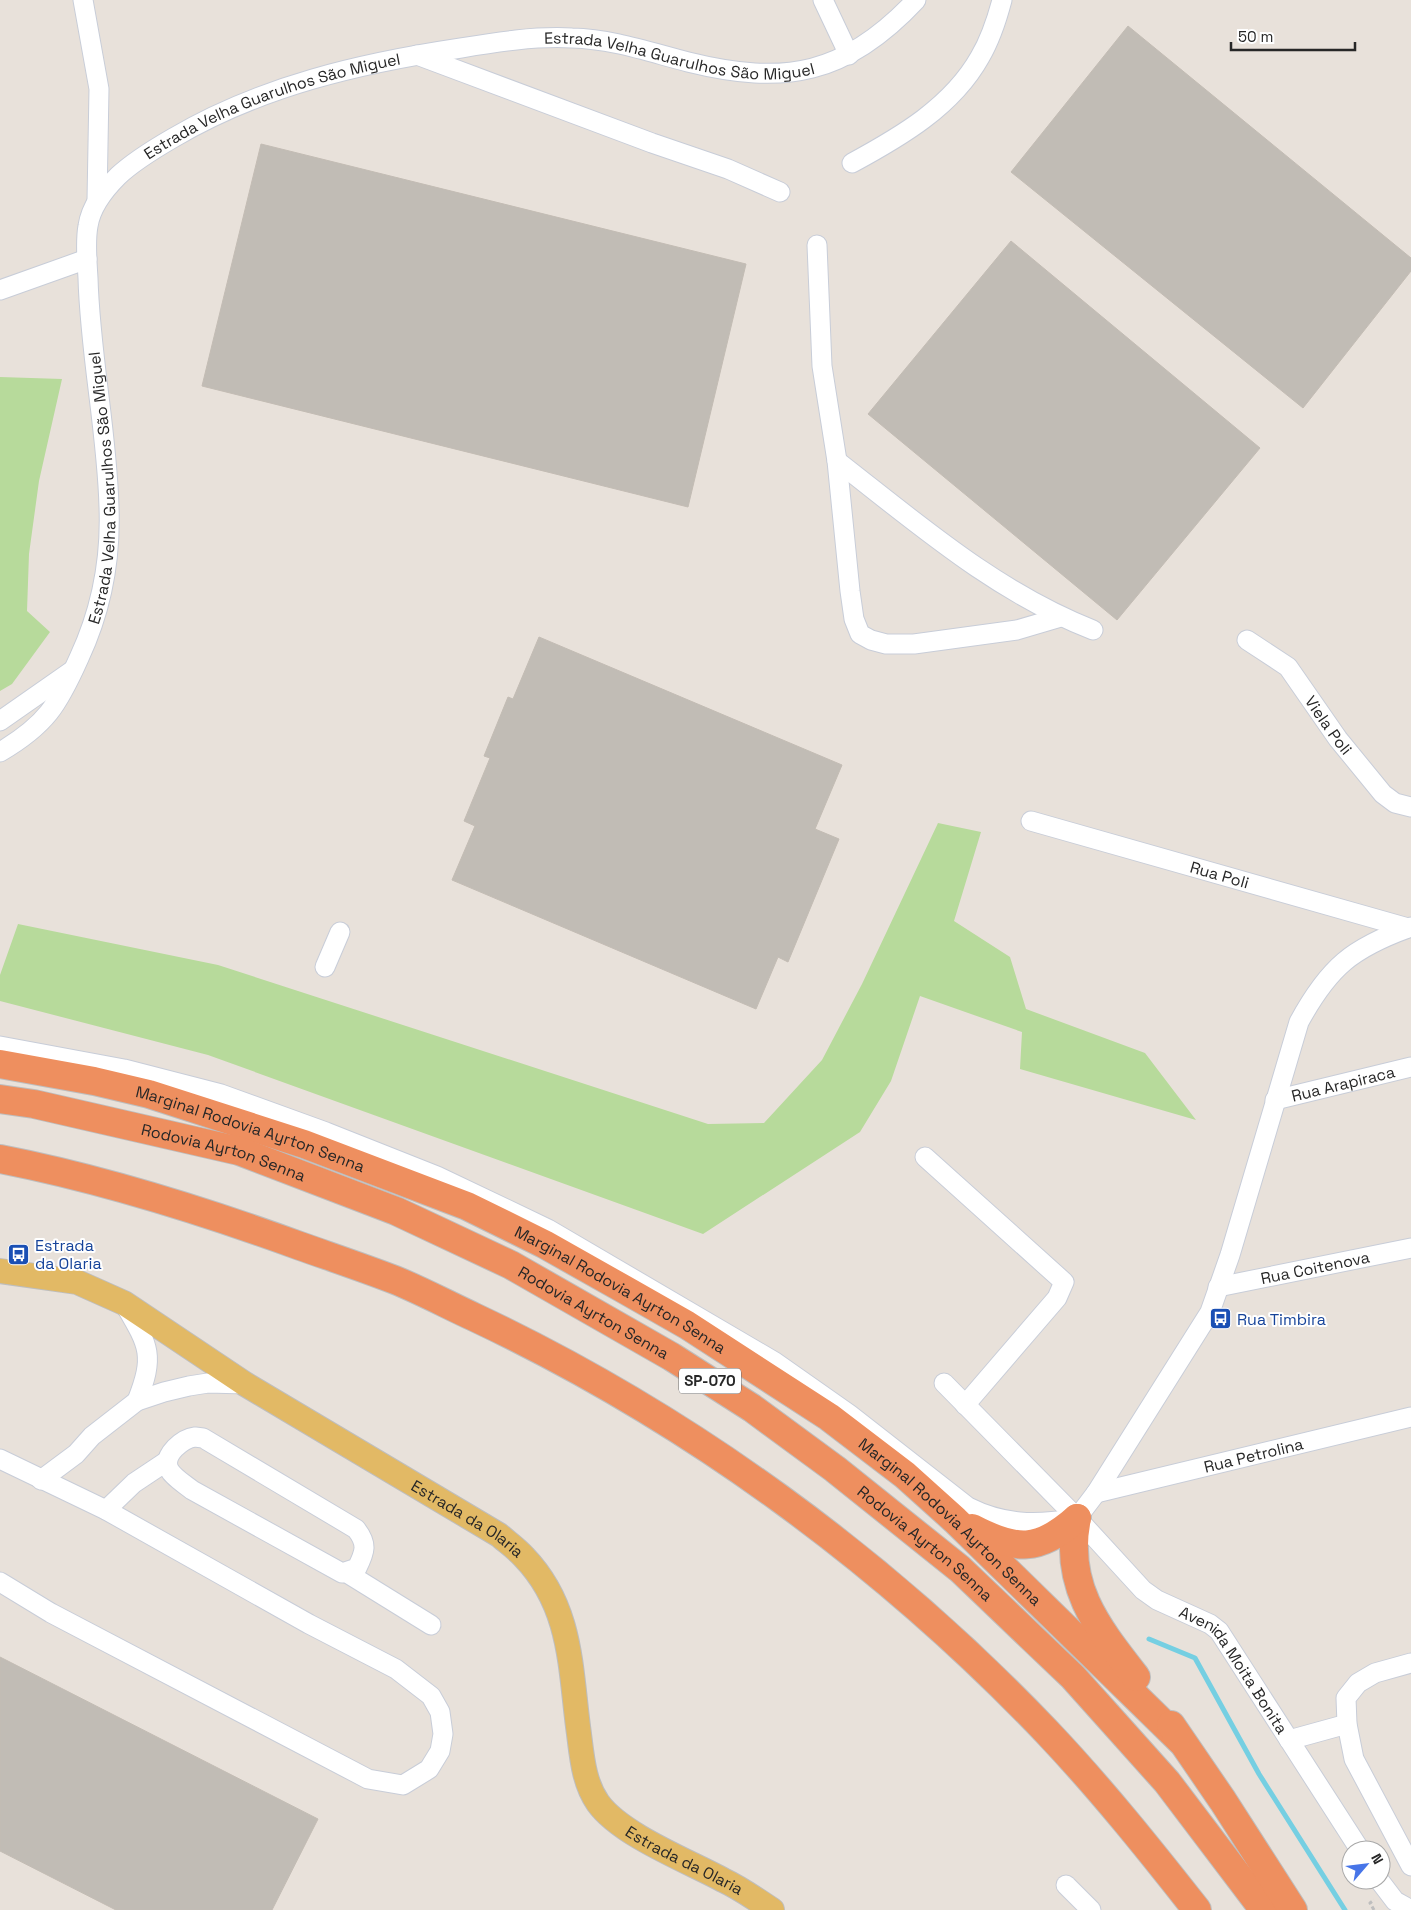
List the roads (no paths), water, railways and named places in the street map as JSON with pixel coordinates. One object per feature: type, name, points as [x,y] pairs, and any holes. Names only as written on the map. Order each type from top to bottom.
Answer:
[{"type":"highway","name":"Marginal Rodovia Ayrton Senna","points":[[0,1064],[94,1080],[206,1111],[312,1147],[467,1206],[544,1244],[712,1341],[828,1417],[867,1445],[955,1520],[1181,1741]]},
{"type":"highway","name":"Rodovia Ayrton Senna","points":[[0,1099],[34,1104],[239,1152],[396,1211],[511,1265],[672,1357],[752,1408],[835,1469],[960,1569],[1073,1677],[1167,1782],[1264,1910]]},
{"type":"highway","points":[[0,1159],[61,1171],[202,1210],[398,1282],[536,1346],[666,1420],[778,1496],[873,1571],[968,1654],[1047,1732],[1127,1821],[1197,1910]]},
{"type":"highway","points":[[955,1520],[996,1540],[1012,1545],[1038,1542],[1059,1535],[1078,1518]]},
{"type":"highway","points":[[1078,1518],[1074,1541],[1076,1567],[1079,1585],[1088,1610],[1105,1638],[1162,1710],[1181,1741],[1218,1792],[1293,1910]]},
{"type":"main road","name":"Estrada da Olaria","points":[[0,1271],[77,1282],[124,1303],[245,1384],[499,1534],[524,1557],[550,1592],[563,1622],[570,1652],[583,1765],[598,1802],[613,1819],[668,1852],[725,1880],[772,1910]]},
{"type":"street","points":[[83,0],[99,89],[97,200]]},
{"type":"street","points":[[823,0],[849,55]]},
{"type":"street","name":"Estrada Velha Guarulhos São Miguel","points":[[0,752],[19,741],[42,722],[66,689],[96,617],[107,560],[110,512],[107,459],[88,310],[88,226],[97,200],[119,175],[149,152],[198,124],[274,90],[341,70],[416,55],[502,42],[571,38],[619,43],[692,63],[749,74],[781,75],[815,68],[849,55],[880,34],[916,0]]},
{"type":"street","points":[[852,163],[894,140],[946,102],[980,58],[996,22],[1002,0]]},
{"type":"street","points":[[416,55],[652,144],[728,169],[780,192]]},
{"type":"street","points":[[818,245],[822,366],[837,461],[850,591],[854,619],[860,634],[871,640],[886,644],[914,644],[1017,630],[1062,617]]},
{"type":"street","points":[[0,290],[87,259]]},
{"type":"street","points":[[837,461],[987,575],[1062,617],[1093,630]]},
{"type":"street","name":"Viela Poli","points":[[1247,640],[1288,667],[1338,739],[1383,794],[1395,803],[1411,807]]},
{"type":"street","points":[[0,721],[74,670]]},
{"type":"street","name":"Rua Poli","points":[[1031,821],[1410,928]]},
{"type":"street","points":[[1078,1518],[1210,1312],[1299,1022],[1317,989],[1342,962],[1376,941],[1410,928]]},
{"type":"street","points":[[324,967],[340,932]]},
{"type":"street","name":"Marginal Rodovia Ayrton Senna","points":[[0,1046],[124,1069],[221,1094],[326,1132],[437,1176],[548,1228],[774,1362],[849,1414],[968,1507],[984,1515],[1006,1522],[1045,1523],[1078,1518]]},
{"type":"street","name":"Rua Arapiraca","points":[[1276,1100],[1411,1067]]},
{"type":"street","points":[[925,1157],[1064,1282],[1057,1298],[966,1405]]},
{"type":"street","name":"Rua Coitenova","points":[[1218,1287],[1411,1248]]},
{"type":"street","points":[[124,1303],[142,1334],[149,1353],[146,1379],[137,1401]]},
{"type":"street","name":"Avenida Moita Bonita","points":[[944,1383],[1078,1518],[1142,1590],[1157,1600],[1210,1624],[1219,1631],[1354,1840]]},
{"type":"street","points":[[41,1480],[76,1454],[92,1436],[137,1401],[188,1386],[245,1384]]},
{"type":"street","name":"Rua Petrolina","points":[[1096,1492],[1411,1417]]},
{"type":"street","points":[[190,1438],[204,1438],[356,1529],[362,1537],[365,1550],[357,1568],[342,1574],[326,1566],[192,1490],[171,1473],[167,1462],[169,1454],[182,1442],[190,1438]]},
{"type":"street","points":[[0,1459],[106,1510],[309,1624],[396,1669],[431,1696],[440,1712],[443,1734],[440,1751],[428,1769],[403,1785],[368,1779],[51,1613],[0,1582]]},
{"type":"street","points":[[106,1510],[134,1483],[167,1462]]},
{"type":"street","points":[[347,1573],[431,1626]]},
{"type":"street","points":[[1411,1663],[1375,1673],[1358,1682],[1346,1698],[1346,1724],[1354,1759],[1411,1866]]},
{"type":"street","points":[[1289,1740],[1346,1724]]},
{"type":"street","points":[[1066,1886],[1091,1910]]},
{"type":"street","points":[[1387,1890],[1395,1901],[1411,1910]]},
{"type":"waterway","points":[[1149,1639],[1195,1658],[1259,1774],[1345,1910]]},
{"type":"place","name":"Estrada da Olaria","points":[[19,1254]]},
{"type":"place","name":"Rua Timbira","points":[[1221,1319]]}]
